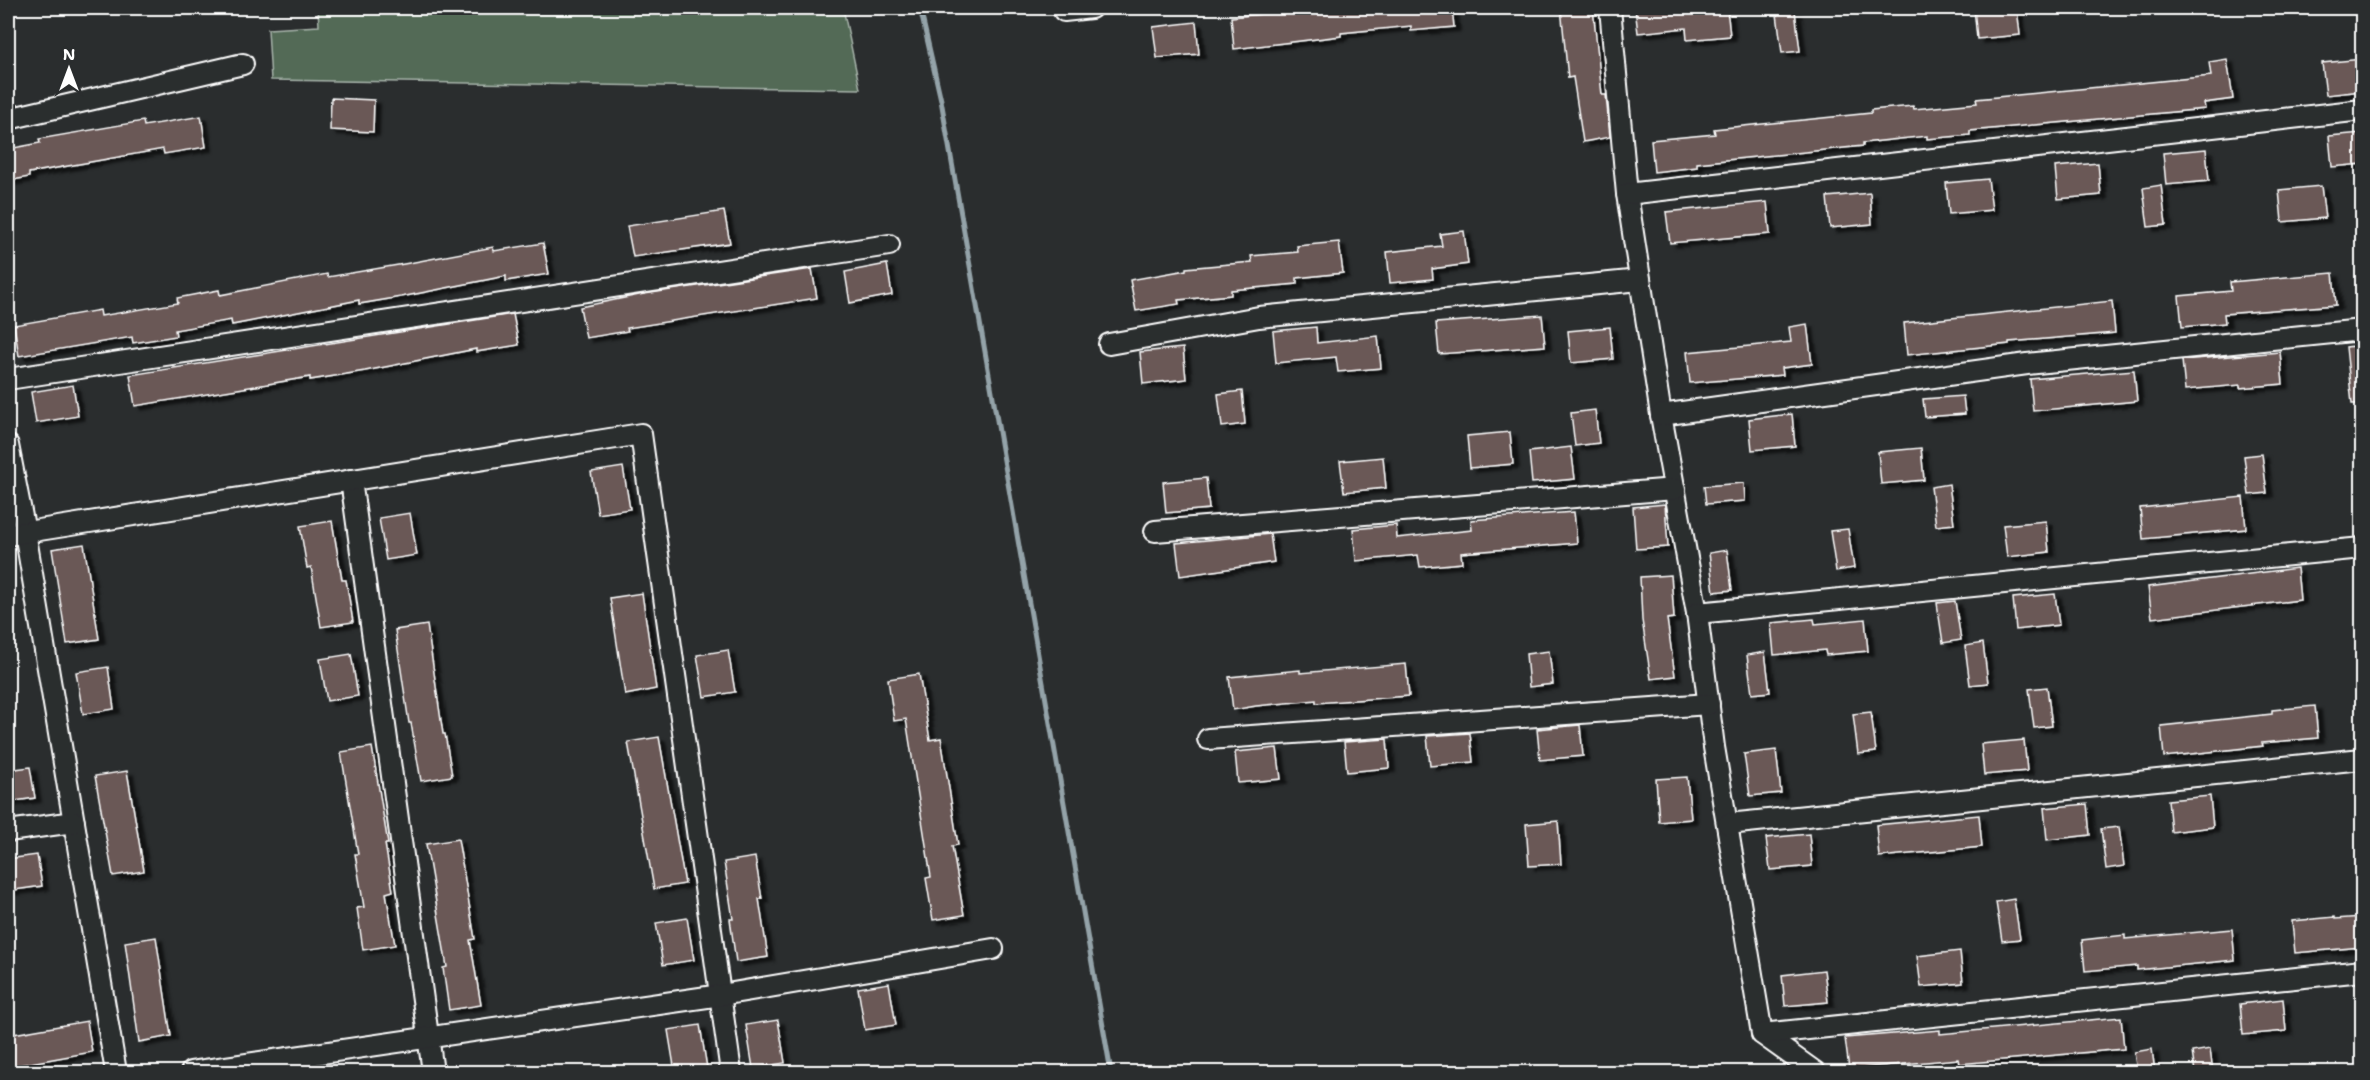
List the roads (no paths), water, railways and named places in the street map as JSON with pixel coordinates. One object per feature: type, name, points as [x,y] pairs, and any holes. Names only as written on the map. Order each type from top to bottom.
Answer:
[{"type":"street","points":[[1064,11],[1091,8]]},
{"type":"street","points":[[1610,8],[1627,194],[1661,415],[1697,613],[1714,747],[1762,1034],[1815,1072]]},
{"type":"street","points":[[8,119],[243,64]]},
{"type":"street","points":[[1627,194],[2362,110]]},
{"type":"street","points":[[8,379],[889,245]]},
{"type":"street","points":[[1109,344],[1260,317],[1640,280]]},
{"type":"street","points":[[1661,415],[2027,364],[2362,330]]},
{"type":"street","points":[[16,534],[641,434],[731,1072]]},
{"type":"street","points":[[8,445],[16,534],[74,822],[116,1072]]},
{"type":"street","points":[[351,480],[434,1072]]},
{"type":"street","points":[[1155,531],[1675,489]]},
{"type":"street","points":[[1697,613],[2362,548]]},
{"type":"street","points":[[1208,739],[1709,704]]},
{"type":"street","points":[[1728,824],[2362,759]]},
{"type":"street","points":[[8,831],[74,822]]},
{"type":"street","points":[[191,1072],[721,995],[993,949]]},
{"type":"street","points":[[1762,1034],[2362,971]]},
{"type":"waterway","points":[[920,8],[941,100],[1111,1072]]}]
